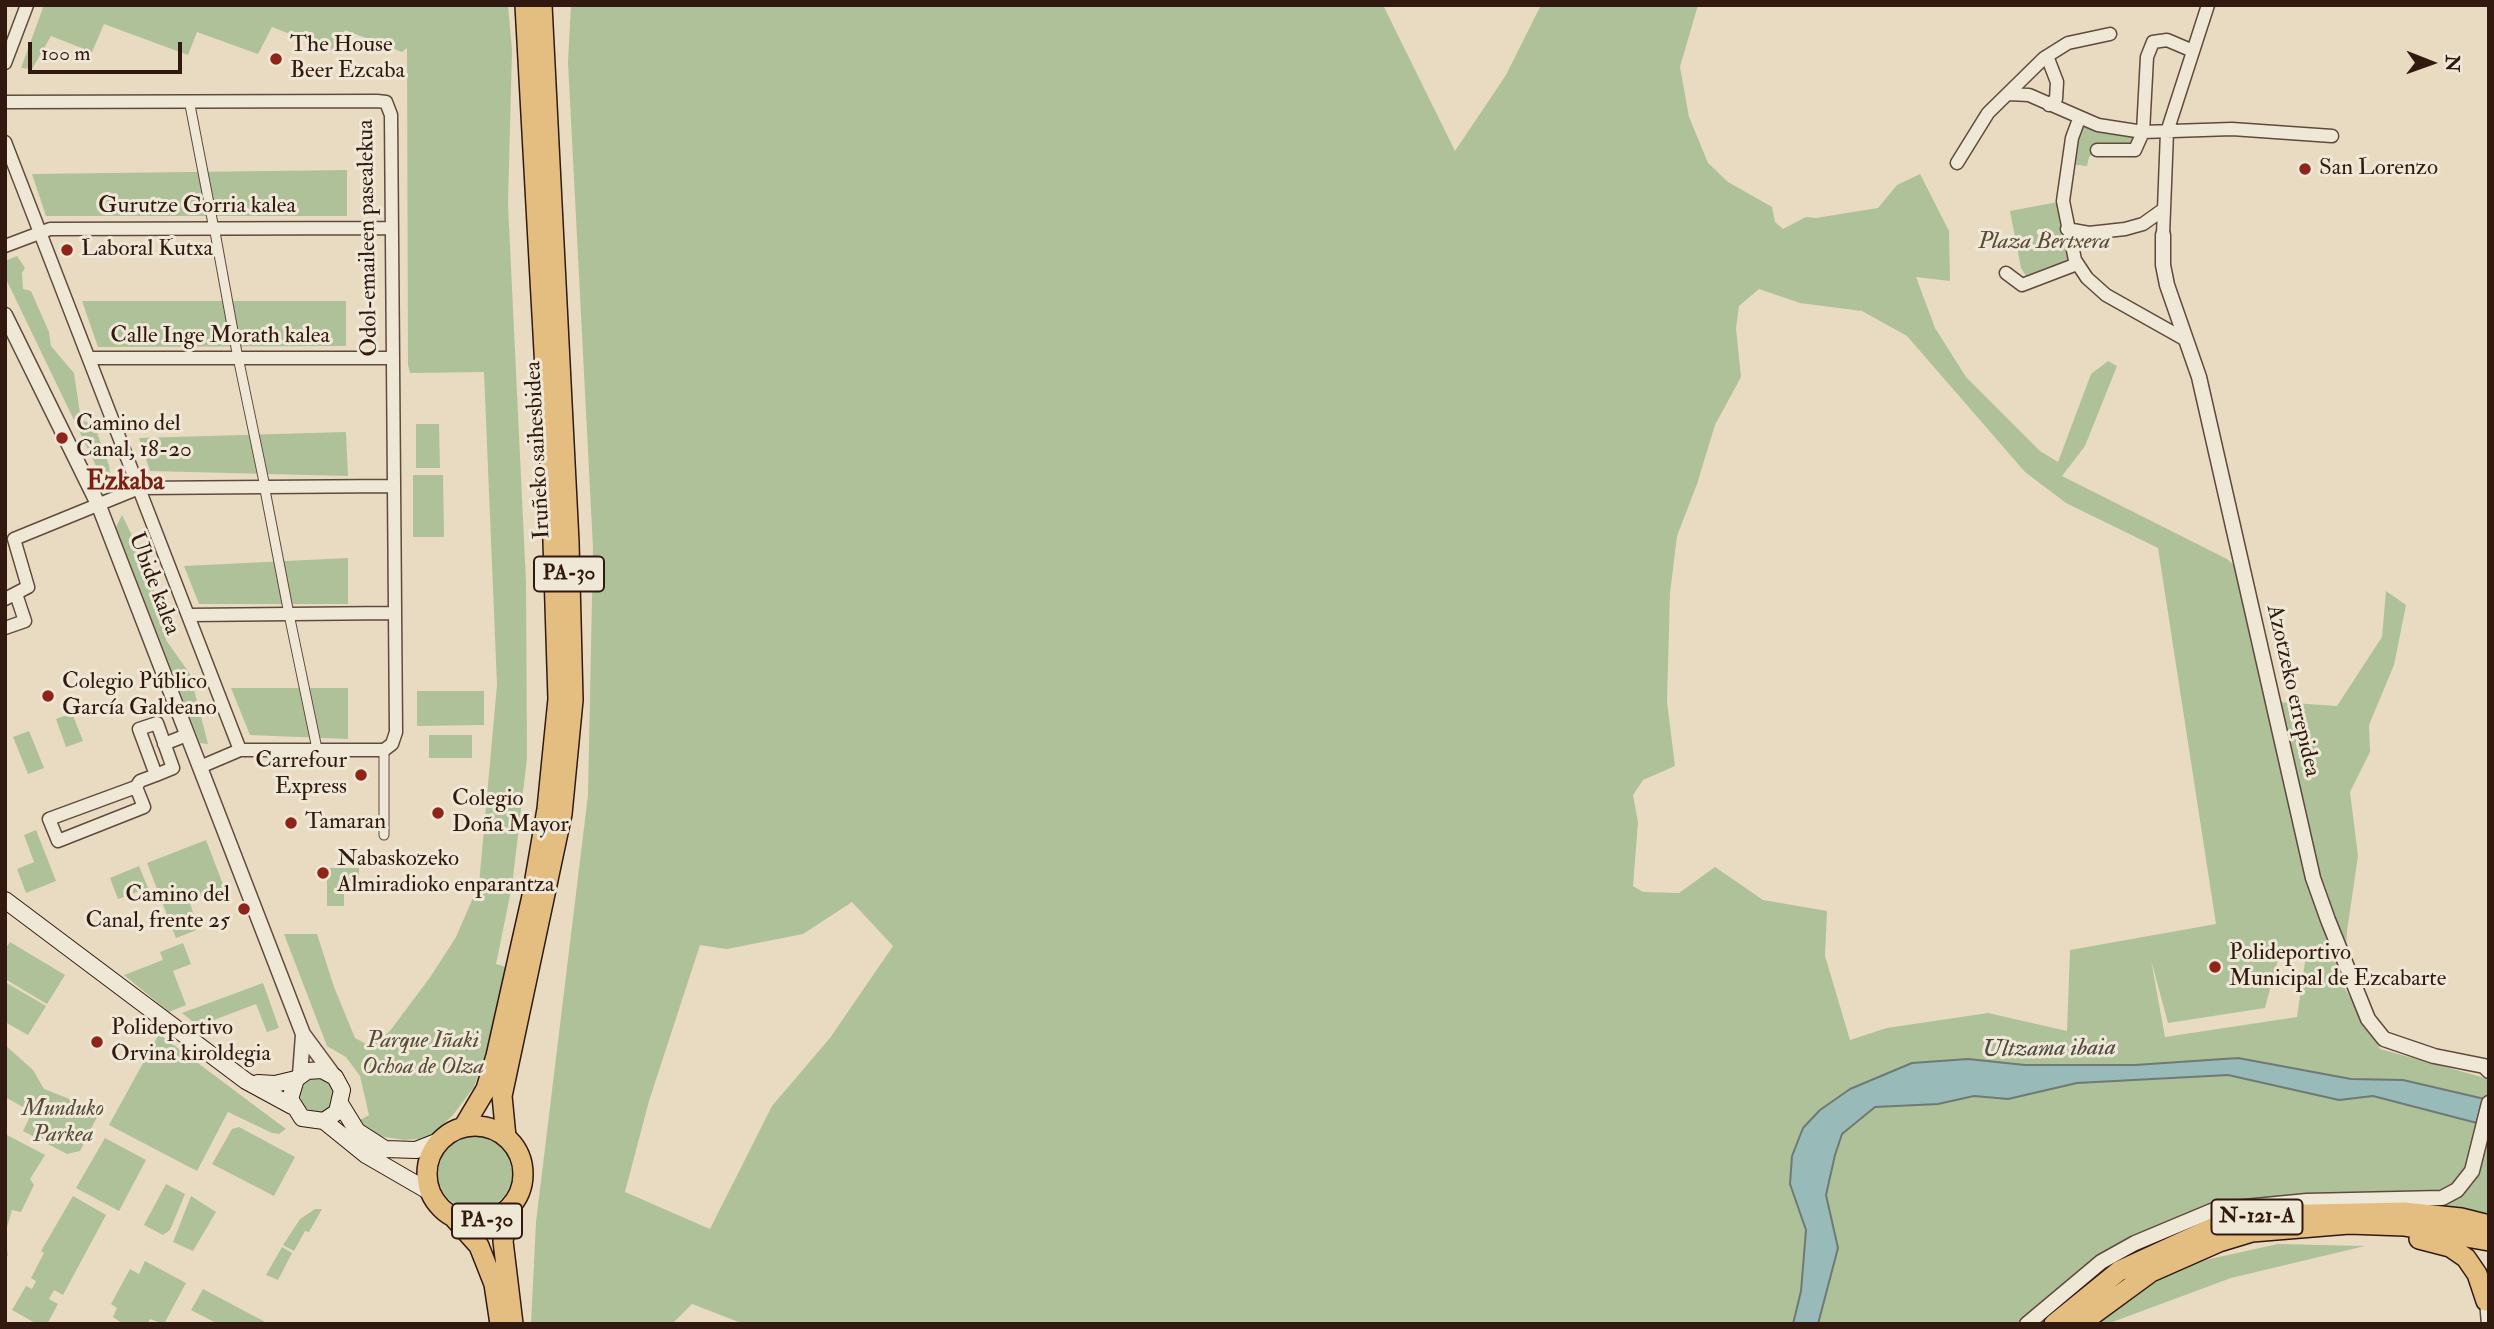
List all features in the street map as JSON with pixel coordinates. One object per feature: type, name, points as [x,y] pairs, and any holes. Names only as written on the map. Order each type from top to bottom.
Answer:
[{"type":"highway","name":"Iruñeko saihesbidea","points":[[464,1126],[486,1089],[496,1056],[532,897],[547,809],[558,699],[551,479],[525,5]]},
{"type":"highway","name":"Iruñeko saihesbidea","points":[[506,1137],[502,1096],[562,814],[573,700],[569,542],[542,5]]},
{"type":"highway","points":[[464,1126],[486,1127],[506,1137]]},
{"type":"highway","name":"PA-30","points":[[464,1126],[439,1141],[428,1165],[430,1192],[436,1202],[454,1217],[479,1246],[494,1284],[500,1324]]},
{"type":"highway","name":"PA-30","points":[[506,1137],[517,1149],[523,1172],[519,1195],[510,1208],[503,1241],[513,1324]]},
{"type":"highway","name":"PA-30","points":[[454,1217],[483,1222],[510,1208]]},
{"type":"highway","name":"N-121-A","points":[[2054,1324],[2119,1271],[2217,1226],[2266,1215],[2404,1212],[2461,1218],[2489,1225]]},
{"type":"highway","name":"N-121-A","points":[[2080,1324],[2151,1272],[2219,1242],[2268,1231],[2349,1224],[2404,1226],[2489,1241]]},
{"type":"highway","points":[[2268,1231],[2395,1236],[2450,1247],[2466,1258],[2477,1274],[2488,1306]]},
{"type":"main road","points":[[5,900],[250,1083],[292,1106],[309,1121],[324,1121],[366,1155],[430,1192]]},
{"type":"main road","points":[[250,1083],[275,1084],[314,1069],[335,1077],[342,1090],[341,1105],[357,1130],[385,1149],[416,1150],[439,1141]]},
{"type":"main road","points":[[292,1106],[290,1092],[298,1077]]},
{"type":"main road","points":[[324,1121],[341,1105]]},
{"type":"street","points":[[5,63],[27,5]]},
{"type":"street","points":[[2163,235],[2167,132],[2208,5]]},
{"type":"street","points":[[1957,163],[1988,113],[2048,56],[2068,43],[2110,34]]},
{"type":"street","points":[[2097,150],[2135,150],[2143,132],[2147,57],[2153,42],[2167,40],[2193,51]]},
{"type":"street","points":[[2048,56],[2057,82],[2056,99],[2049,105]]},
{"type":"street","points":[[2009,94],[2029,95],[2098,125],[2143,132],[2232,129],[2332,136]]},
{"type":"street","name":"Odol-emaileen pasealekua","points":[[5,102],[386,102],[391,115],[396,732],[392,744],[384,750],[384,835]]},
{"type":"street","points":[[190,105],[316,744]]},
{"type":"street","points":[[2079,119],[2072,138],[2063,201],[2067,229],[2077,264],[2087,278],[2106,295],[2186,340]]},
{"type":"street","name":"Ubide kalea","points":[[5,142],[240,750]]},
{"type":"street","points":[[2067,229],[2089,233],[2125,229],[2144,224],[2164,209]]},
{"type":"street","name":"Gurutze Gorria kalea","points":[[5,246],[40,232],[64,229],[391,228]]},
{"type":"street","name":"Azotzeko errepidea","points":[[2163,235],[2163,265],[2205,404],[2244,589],[2313,878],[2368,1019],[2384,1039],[2434,1056],[2484,1066],[2489,1071]]},
{"type":"street","points":[[2006,273],[2022,285],[2077,264]]},
{"type":"street","name":"Ubide kalea","points":[[5,315],[99,506],[303,1034],[316,1056],[335,1077]]},
{"type":"street","name":"Calle Inge Morath kalea","points":[[90,358],[392,358]]},
{"type":"street","points":[[5,628],[25,621],[11,596],[28,587],[14,539],[139,488],[392,486]]},
{"type":"street","points":[[189,615],[393,613]]},
{"type":"street","points":[[136,787],[144,807],[58,841],[49,819],[136,787],[140,781],[156,775],[173,768],[156,723],[139,729],[156,775]]},
{"type":"street","points":[[164,744],[187,735]]},
{"type":"street","points":[[200,767],[240,750],[384,750]]},
{"type":"street","name":"Ubide kalea","points":[[298,1077],[303,1034]]},
{"type":"street","points":[[2027,1324],[2101,1262],[2135,1243],[2214,1210],[2307,1200],[2442,1198],[2457,1190],[2469,1175],[2489,1103]]},
{"type":"street","points":[[2488,1306],[2488,1324]]},
{"type":"green space","name":"Parque Iñaki Ochoa de Olza","points":[[44,5],[508,5],[512,50],[508,204],[526,582],[527,758],[512,886],[496,964],[506,967],[485,1055],[474,1087],[453,1115],[429,1138],[405,1140],[378,1136],[358,1121],[369,1115],[360,1076],[346,1057],[327,1046],[284,934],[317,934],[334,987],[355,1038],[370,1046],[390,1031],[431,976],[456,937],[479,884],[497,685],[484,372],[410,373],[408,365],[407,48],[402,52],[345,30],[334,51],[272,27],[258,54],[197,32],[188,55],[104,24],[92,52],[51,36],[32,69],[21,68]]},
{"type":"green space","points":[[571,5],[1383,5],[1455,151],[1506,75],[1541,5],[1698,5],[1680,67],[1689,117],[1708,163],[1728,182],[1772,207],[1775,222],[1783,229],[1806,217],[1816,218],[1878,208],[1897,185],[1920,174],[1949,231],[1950,281],[1916,277],[1935,328],[1966,377],[2040,451],[2058,462],[2091,374],[2108,361],[2117,366],[2085,446],[2062,476],[2227,559],[2234,565],[2239,582],[2243,585],[2278,702],[2337,706],[2382,637],[2386,591],[2406,605],[2394,665],[2369,725],[2370,752],[2350,792],[2358,856],[2347,931],[2344,987],[2380,1049],[2489,1079],[2489,1225],[2214,1210],[2101,1262],[2026,1324],[744,1324],[692,1304],[672,1324],[531,1324],[536,1222],[588,795],[593,548],[568,62]],"holes":[[[1759,289],[1800,303],[1862,311],[1907,336],[2025,472],[2066,503],[2158,548],[2216,924],[2070,950],[2067,1031],[1988,1013],[1887,1028],[1850,1040],[1825,956],[1827,911],[1763,900],[1715,867],[1679,893],[1643,892],[1633,886],[1638,822],[1633,795],[1643,780],[1675,766],[1667,702],[1670,593],[1677,536],[1715,425],[1741,377],[1736,328],[1739,306]],[[852,902],[893,946],[830,1038],[772,1106],[710,1229],[625,1192],[649,1101],[700,945],[727,949],[803,934]],[[2281,948],[2305,962],[2297,1017],[2165,1037],[2151,960],[2168,1023],[2265,1008]]]},
{"type":"green space","points":[[2079,119],[2143,132],[2135,150],[2097,150],[2089,157],[2087,166],[2069,164]]},
{"type":"green space","points":[[347,170],[347,216],[46,216],[32,174]]},
{"type":"green space","name":"Plaza Bertxera","points":[[2063,201],[2075,260],[2028,279],[2021,268],[2010,211]]},
{"type":"green space","points":[[17,256],[25,268],[22,273],[23,289],[31,291],[49,332],[51,346],[74,373],[81,420],[94,425],[109,465],[111,484],[98,470],[5,277],[5,261]]},
{"type":"green space","points":[[82,301],[346,301],[346,346],[98,347]]},
{"type":"green space","points":[[416,424],[439,424],[440,468],[416,468]]},
{"type":"green space","points":[[346,432],[348,476],[150,471],[139,438]]},
{"type":"green space","points":[[413,475],[443,475],[444,537],[413,537]]},
{"type":"green space","points":[[122,515],[148,568],[166,640],[190,674],[208,744],[200,743],[116,527]]},
{"type":"green space","points":[[348,558],[348,604],[199,604],[184,566]]},
{"type":"green space","points":[[231,688],[348,688],[348,739],[250,735]]},
{"type":"green space","points":[[417,691],[484,691],[484,725],[417,726]]},
{"type":"green space","points":[[72,713],[83,741],[66,747],[56,719]]},
{"type":"green space","points":[[29,731],[44,768],[28,774],[13,737]]},
{"type":"green space","points":[[429,735],[472,735],[472,758],[429,758]]},
{"type":"green space","points":[[36,830],[56,881],[26,893],[17,869],[34,862],[24,835]]},
{"type":"green space","points":[[206,840],[224,887],[189,901],[199,929],[176,938],[147,863]]},
{"type":"green space","points":[[139,866],[148,888],[118,899],[110,878]]},
{"type":"green space","points":[[327,868],[359,868],[359,883],[344,883],[344,906],[327,906]]},
{"type":"green space","points":[[10,942],[65,975],[47,1004],[5,979],[5,949]]},
{"type":"green space","points":[[183,943],[191,964],[173,971],[186,1005],[169,1012],[124,975],[163,960],[160,952]]},
{"type":"green space","points":[[5,982],[46,1006],[28,1035],[5,1022]]},
{"type":"green space","points":[[263,983],[279,1028],[267,1032],[256,1004],[198,1026],[182,1013]]},
{"type":"green space","points":[[159,1034],[286,1129],[279,1134],[272,1133],[228,1112],[197,1171],[109,1125]]},
{"type":"green space","name":"Munduko Parkea","points":[[5,1045],[33,1070],[44,1089],[100,1111],[80,1151],[67,1154],[23,1131],[32,1112],[5,1097]]},
{"type":"green space","points":[[317,1078],[329,1083],[334,1095],[329,1107],[317,1112],[305,1107],[300,1095],[305,1083]]},
{"type":"green space","points":[[239,1127],[295,1157],[274,1196],[212,1164],[232,1129]]},
{"type":"green space","points":[[5,1134],[45,1155],[30,1179],[34,1185],[21,1212],[12,1210],[5,1234]]},
{"type":"green space","points":[[468,1136],[482,1136],[496,1142],[506,1152],[512,1173],[510,1187],[496,1204],[482,1210],[468,1210],[454,1204],[444,1194],[438,1180],[438,1166],[444,1152],[454,1142]]},
{"type":"green space","points":[[105,1138],[146,1160],[119,1211],[76,1188]]},
{"type":"green space","points":[[166,1184],[185,1194],[170,1230],[163,1235],[144,1225]]},
{"type":"green space","points":[[73,1196],[106,1215],[63,1295],[54,1290],[49,1299],[58,1304],[47,1324],[37,1324],[12,1310],[26,1286],[32,1289],[36,1281],[31,1278],[44,1253],[41,1251]]},
{"type":"green space","points":[[191,1196],[216,1212],[193,1251],[173,1242]]},
{"type":"green space","points":[[315,1209],[322,1209],[294,1251],[283,1245],[300,1219]]},
{"type":"green space","points":[[2278,1244],[2365,1246],[2231,1278],[2107,1324],[2090,1324],[2126,1298],[2187,1264]]},
{"type":"green space","points":[[282,1247],[292,1253],[278,1280],[266,1275]]},
{"type":"green space","points":[[145,1261],[186,1283],[164,1324],[150,1319],[147,1324],[123,1324],[113,1317],[117,1308],[111,1304],[130,1269],[139,1274]]},
{"type":"green space","points":[[203,1289],[269,1324],[218,1324],[191,1310]]},
{"type":"water","points":[[2238,1058],[2351,1079],[2403,1080],[2489,1100],[2477,1123],[2373,1096],[2339,1100],[2228,1075],[2077,1083],[2008,1099],[1974,1096],[1938,1104],[1875,1107],[1842,1134],[1835,1155],[1826,1195],[1838,1248],[1818,1324],[1793,1324],[1801,1291],[1806,1230],[1790,1184],[1792,1156],[1803,1128],[1820,1110],[1850,1089],[1912,1063],[1968,1059],[2025,1065],[2135,1065]]},
{"type":"place","name":"The House Beer Ezcaba","points":[[276,59]]},
{"type":"place","name":"San Lorenzo","points":[[2305,169]]},
{"type":"place","name":"Laboral Kutxa","points":[[67,250]]},
{"type":"place","name":"Camino del Canal, 18-20","points":[[62,438]]},
{"type":"place","name":"Colegio Público García Galdeano","points":[[48,696]]},
{"type":"place","name":"Carrefour Express","points":[[361,775]]},
{"type":"place","name":"Colegio Doña Mayor","points":[[438,813]]},
{"type":"place","name":"Tamaran","points":[[291,823]]},
{"type":"place","name":"Nabaskozeko Almiradioko enparantza","points":[[323,873]]},
{"type":"place","name":"Camino del Canal, frente 25","points":[[244,909]]},
{"type":"place","name":"Polideportivo Municipal de Ezcabarte","points":[[2215,967]]},
{"type":"place","name":"Polideportivo Orvina kiroldegia","points":[[97,1042]]},
{"type":"district","name":"Ezkaba","points":[[125,483]]},
{"type":"water label","name":"Ultzama ibaia","points":[[2049,1050]]}]
